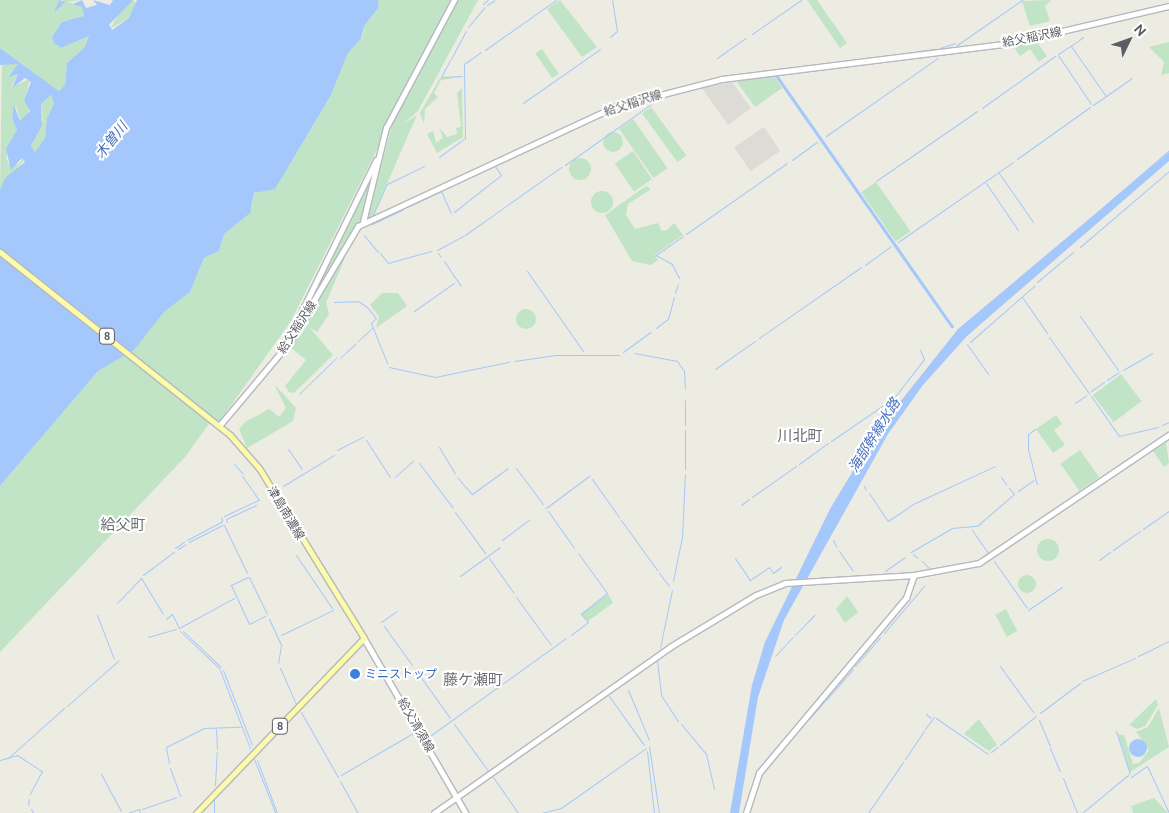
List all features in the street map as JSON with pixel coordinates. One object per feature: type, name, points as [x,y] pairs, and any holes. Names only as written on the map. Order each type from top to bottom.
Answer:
[{"type":"main road","name":"津島南濃線","points":[[0,252],[220,426],[259,468],[364,638]]},
{"type":"main road","name":"8","points":[[196,813],[364,638]]},
{"type":"street","points":[[363,222],[386,128],[454,0]]},
{"type":"street","name":"給父稲沢線","points":[[220,426],[288,344],[290,335],[363,222],[617,106],[722,79],[1010,43],[1169,6]]},
{"type":"street","points":[[290,335],[380,154]]},
{"type":"street","points":[[434,813],[458,799],[670,647],[756,595],[785,583],[808,580],[914,575],[965,568],[989,558],[1169,435]]},
{"type":"street","points":[[746,813],[753,786],[771,756],[903,603],[914,575]]},
{"type":"street","name":"給父清須線","points":[[364,638],[466,813]]},
{"type":"shaded area","points":[[732,82],[751,108],[728,125],[702,88]]},
{"type":"shaded area","points":[[764,127],[780,151],[750,171],[734,147]]},
{"type":"green space","points":[[0,0],[59,0],[56,12],[63,0],[80,0],[66,2],[83,7],[84,17],[62,22],[52,37],[61,48],[89,36],[84,48],[67,63],[65,85],[59,91],[0,48]]},
{"type":"green space","points":[[133,0],[137,4],[129,18],[110,29],[122,8]]},
{"type":"green space","points":[[378,0],[452,0],[291,321],[217,425],[211,421],[185,457],[0,652],[0,486],[98,371],[135,346],[164,312],[190,292],[204,258],[219,251],[224,234],[252,205],[254,194],[277,185],[331,95],[348,53],[362,38],[364,26],[379,7]]},
{"type":"green space","points":[[456,0],[478,0],[418,111],[403,124],[417,115],[372,218],[366,220],[394,118]]},
{"type":"green space","points":[[560,0],[597,47],[582,57],[547,9]]},
{"type":"green space","points":[[807,0],[817,0],[847,43],[840,48]]},
{"type":"green space","points":[[1051,0],[1045,6],[1050,21],[1030,26],[1022,1]]},
{"type":"green space","points":[[1037,42],[1047,56],[1039,62],[1030,49],[1020,56],[1013,46]]},
{"type":"green space","points":[[1169,42],[1169,73],[1161,75],[1164,62],[1149,47]]},
{"type":"green space","points":[[542,49],[559,74],[552,78],[535,53]]},
{"type":"green space","points":[[2,61],[18,64],[8,76],[18,74],[11,87],[30,79],[24,101],[30,107],[26,119],[20,121],[16,105],[12,118],[17,130],[6,158],[11,167],[20,163],[24,154],[27,156],[0,190]]},
{"type":"green space","points":[[774,76],[782,88],[755,107],[736,81]]},
{"type":"green space","points":[[461,77],[441,80],[434,93],[438,97],[425,109],[424,124],[420,113],[440,78]]},
{"type":"green space","points":[[462,88],[463,137],[437,153],[427,134],[433,131],[436,143],[443,138],[439,127],[447,137],[457,134],[456,128],[461,127],[457,93]]},
{"type":"green space","points":[[51,95],[54,104],[47,118],[45,138],[35,152],[31,147],[43,120],[41,104]]},
{"type":"green space","points":[[651,107],[686,156],[677,162],[642,113]]},
{"type":"green space","points":[[633,119],[667,168],[653,178],[619,129]]},
{"type":"green space","points":[[613,132],[620,135],[623,142],[620,149],[613,152],[606,149],[603,142],[606,135]]},
{"type":"green space","points":[[380,144],[290,333],[276,352],[305,300]]},
{"type":"green space","points":[[633,151],[652,179],[634,191],[615,163]]},
{"type":"green space","points":[[580,158],[588,161],[591,169],[588,177],[580,180],[572,177],[569,169],[572,161]]},
{"type":"green space","points":[[375,167],[360,224],[298,325],[343,229]]},
{"type":"green space","points":[[876,182],[910,231],[896,241],[861,192]]},
{"type":"green space","points":[[646,186],[651,189],[628,204],[626,215],[635,229],[658,223],[662,231],[667,230],[674,223],[683,235],[655,255],[658,260],[651,265],[632,261],[605,215]]},
{"type":"green space","points":[[602,191],[610,194],[613,202],[610,210],[602,213],[594,210],[591,202],[594,194]]},
{"type":"green space","points":[[352,241],[326,303],[329,314],[317,332],[310,328],[333,355],[294,393],[289,392],[285,386],[306,360],[290,347]]},
{"type":"green space","points":[[382,293],[398,293],[407,306],[376,328],[379,316],[370,305]]},
{"type":"green space","points":[[526,309],[533,312],[536,319],[533,326],[526,329],[519,326],[516,319],[519,312]]},
{"type":"green space","points":[[1121,374],[1141,401],[1114,422],[1093,395]]},
{"type":"green space","points":[[274,384],[296,408],[293,421],[247,448],[239,429],[245,422],[269,409],[279,417],[286,408]]},
{"type":"green space","points":[[1056,415],[1062,424],[1054,430],[1065,445],[1053,453],[1036,429]]},
{"type":"green space","points":[[1166,443],[1169,463],[1164,467],[1153,451]]},
{"type":"green space","points":[[1080,450],[1099,477],[1079,491],[1060,464]]},
{"type":"green space","points":[[1048,539],[1056,542],[1059,550],[1056,558],[1048,561],[1040,558],[1037,550],[1040,542]]},
{"type":"green space","points":[[1027,575],[1033,578],[1036,584],[1033,590],[1027,593],[1021,590],[1018,584],[1021,578]]},
{"type":"green space","points":[[608,594],[613,603],[588,621],[582,614]]},
{"type":"green space","points":[[847,596],[858,612],[845,623],[836,609]]},
{"type":"green space","points":[[1006,609],[1017,631],[1007,637],[995,614]]},
{"type":"green space","points":[[1156,699],[1158,705],[1145,726],[1137,729],[1129,725]]},
{"type":"green space","points":[[1159,708],[1169,747],[1130,772],[1118,734],[1124,735],[1133,764],[1139,763],[1149,750],[1136,732],[1148,727]]},
{"type":"green space","points":[[979,719],[997,745],[989,751],[964,734]]},
{"type":"green space","points":[[1154,798],[1168,813],[1133,813],[1131,806]]},
{"type":"water","name":"木曽川","points":[[59,0],[73,4],[82,0],[86,8],[97,5],[93,0],[110,5],[113,0],[133,0],[109,25],[112,30],[129,18],[137,0],[378,0],[379,7],[364,26],[361,39],[348,53],[331,95],[275,189],[254,193],[250,213],[224,234],[219,251],[204,258],[190,292],[164,312],[134,350],[98,371],[0,486],[0,190],[5,178],[25,162],[22,158],[11,170],[6,149],[17,130],[12,118],[14,105],[20,121],[30,111],[24,100],[31,82],[25,78],[12,88],[18,74],[8,77],[18,64],[0,65],[0,48],[59,91],[65,85],[67,63],[84,48],[89,36],[61,48],[54,43],[52,37],[62,22],[84,16],[82,7],[65,2],[54,13]],"holes":[[[51,95],[54,104],[47,118],[45,138],[35,152],[31,146],[42,125],[41,104]]]},
{"type":"water","points":[[777,74],[954,327],[952,329],[775,76]]},
{"type":"water","points":[[1169,152],[1169,161],[967,336],[923,385],[888,434],[784,620],[758,697],[739,813],[730,813],[752,685],[765,642],[830,509],[877,431],[958,329]]},
{"type":"water","points":[[1138,739],[1144,742],[1147,748],[1144,754],[1138,757],[1132,754],[1129,748],[1132,742]]},
{"type":"waterway","points":[[483,4],[488,0]]},
{"type":"waterway","points":[[487,5],[495,0]]},
{"type":"waterway","points":[[485,50],[556,0]]},
{"type":"waterway","points":[[610,37],[617,31],[612,0]]},
{"type":"waterway","points":[[752,34],[801,0]]},
{"type":"waterway","points":[[957,45],[1022,0]]},
{"type":"waterway","points":[[468,27],[485,7]]},
{"type":"waterway","points":[[451,59],[466,31]]},
{"type":"waterway","points":[[1079,40],[1083,37]]},
{"type":"waterway","points":[[717,58],[746,38]]},
{"type":"waterway","points":[[1058,54],[1078,41]]},
{"type":"waterway","points":[[940,48],[955,43]]},
{"type":"waterway","points":[[1071,46],[1105,95]]},
{"type":"waterway","points":[[523,103],[600,49]]},
{"type":"waterway","points":[[919,51],[934,49]]},
{"type":"waterway","points":[[439,157],[465,138],[464,64],[481,52]]},
{"type":"waterway","points":[[1058,55],[1091,104]]},
{"type":"waterway","points":[[982,108],[1055,56]]},
{"type":"waterway","points":[[826,136],[938,58]]},
{"type":"waterway","points":[[441,77],[450,60]]},
{"type":"waterway","points":[[742,79],[771,75]]},
{"type":"waterway","points":[[442,77],[462,76]]},
{"type":"waterway","points":[[1093,105],[1132,78]]},
{"type":"waterway","points":[[565,165],[661,97]]},
{"type":"waterway","points":[[1017,159],[1090,107]]},
{"type":"waterway","points":[[876,181],[977,111]]},
{"type":"waterway","points":[[792,160],[817,142]]},
{"type":"waterway","points":[[963,328],[1169,150]]},
{"type":"waterway","points":[[898,242],[1013,162]]},
{"type":"waterway","points":[[686,234],[787,163]]},
{"type":"waterway","points":[[372,217],[387,184],[424,166]]},
{"type":"waterway","points":[[454,212],[501,175],[495,166]]},
{"type":"waterway","points":[[465,235],[561,167]]},
{"type":"waterway","points":[[1080,247],[1169,171]]},
{"type":"waterway","points":[[999,173],[1033,222]]},
{"type":"waterway","points":[[986,183],[1018,230]]},
{"type":"waterway","points":[[409,206],[441,191],[451,213]]},
{"type":"waterway","points":[[372,224],[402,210]]},
{"type":"waterway","points":[[364,235],[378,252]]},
{"type":"waterway","points":[[437,250],[463,236]]},
{"type":"waterway","points":[[679,278],[672,264],[656,255],[683,236]]},
{"type":"waterway","points":[[865,265],[891,246]]},
{"type":"waterway","points":[[380,253],[388,263],[431,251]]},
{"type":"waterway","points":[[1037,282],[1073,252]]},
{"type":"waterway","points":[[438,253],[441,257]]},
{"type":"waterway","points":[[444,261],[461,286]]},
{"type":"waterway","points":[[759,338],[861,267]]},
{"type":"waterway","points":[[527,271],[583,351]]},
{"type":"waterway","points":[[414,311],[454,283]]},
{"type":"waterway","points":[[675,293],[678,284]]},
{"type":"waterway","points":[[970,342],[1035,285]]},
{"type":"waterway","points":[[656,328],[668,319],[674,297]]},
{"type":"waterway","points":[[1022,297],[1047,333]]},
{"type":"waterway","points":[[334,302],[358,301],[367,307],[376,318],[371,323],[387,363]]},
{"type":"waterway","points":[[1080,316],[1118,370]]},
{"type":"waterway","points":[[358,341],[372,328]]},
{"type":"waterway","points":[[623,352],[651,332]]},
{"type":"waterway","points":[[1049,337],[1089,393]]},
{"type":"waterway","points":[[715,369],[755,341]]},
{"type":"waterway","points":[[340,358],[355,344]]},
{"type":"waterway","points":[[967,344],[988,374]]},
{"type":"waterway","name":"海部幹線水路","points":[[831,441],[894,398],[924,359],[920,350]]},
{"type":"waterway","points":[[634,353],[677,361],[684,371],[685,388]]},
{"type":"waterway","points":[[1123,370],[1152,353]]},
{"type":"waterway","points":[[514,361],[556,355],[619,355]]},
{"type":"waterway","points":[[299,394],[336,358]]},
{"type":"waterway","points":[[389,367],[435,377],[509,362]]},
{"type":"waterway","points":[[1107,380],[1119,372]]},
{"type":"waterway","points":[[1091,391],[1104,382]]},
{"type":"waterway","points":[[1075,403],[1087,395]]},
{"type":"waterway","points":[[1091,396],[1119,436],[1158,427]]},
{"type":"waterway","points":[[685,400],[685,425]]},
{"type":"waterway","points":[[1162,425],[1169,422]]},
{"type":"waterway","points":[[1035,429],[1028,434],[1028,449],[1037,484]]},
{"type":"waterway","points":[[685,430],[685,469]]},
{"type":"waterway","points":[[337,450],[363,437]]},
{"type":"waterway","points":[[366,440],[390,477]]},
{"type":"waterway","points":[[799,464],[828,443]]},
{"type":"waterway","points":[[439,447],[455,474]]},
{"type":"waterway","points":[[288,449],[302,469]]},
{"type":"waterway","points":[[283,486],[334,455]]},
{"type":"waterway","points":[[395,477],[413,461]]},
{"type":"waterway","points":[[419,463],[453,508]]},
{"type":"waterway","points":[[234,464],[243,474]]},
{"type":"waterway","points":[[752,497],[796,466]]},
{"type":"waterway","points":[[869,493],[888,521],[915,503],[995,466]]},
{"type":"waterway","points":[[457,477],[472,494],[508,468]]},
{"type":"waterway","points":[[516,468],[543,504]]},
{"type":"waterway","points":[[673,581],[682,537],[685,474]]},
{"type":"waterway","points":[[224,516],[259,500],[242,476]]},
{"type":"waterway","points":[[546,508],[589,476]]},
{"type":"waterway","points":[[1001,477],[1006,484]]},
{"type":"waterway","points":[[592,479],[619,517]]},
{"type":"waterway","points":[[1018,491],[1034,480]]},
{"type":"waterway","points":[[864,486],[866,490]]},
{"type":"waterway","points":[[911,552],[952,528],[977,526],[1014,494],[1009,488]]},
{"type":"waterway","points":[[741,505],[749,499]]},
{"type":"waterway","points":[[227,522],[226,519],[256,505]]},
{"type":"waterway","points":[[548,511],[574,548]]},
{"type":"waterway","points":[[1143,529],[1169,511]]},
{"type":"waterway","points":[[455,512],[485,553]]},
{"type":"waterway","points":[[187,540],[222,521],[221,517]]},
{"type":"waterway","points":[[502,540],[529,520]]},
{"type":"waterway","points":[[621,520],[657,570]]},
{"type":"waterway","points":[[189,542],[223,525]]},
{"type":"waterway","points":[[224,525],[247,573]]},
{"type":"waterway","points":[[972,530],[988,553]]},
{"type":"waterway","points":[[1113,550],[1140,531]]},
{"type":"waterway","points":[[833,540],[836,546]]},
{"type":"waterway","points":[[175,548],[184,542]]},
{"type":"waterway","points":[[178,549],[186,544]]},
{"type":"waterway","points":[[460,576],[500,547]]},
{"type":"waterway","points":[[839,551],[853,571]]},
{"type":"waterway","points":[[143,575],[174,552]]},
{"type":"waterway","points":[[1099,560],[1110,552]]},
{"type":"waterway","points":[[571,635],[588,622],[581,614],[607,593],[578,553]]},
{"type":"waterway","points":[[913,554],[918,558]]},
{"type":"waterway","points":[[296,555],[332,608]]},
{"type":"waterway","points":[[885,571],[905,557]]},
{"type":"waterway","points":[[489,558],[513,592]]},
{"type":"waterway","points":[[735,558],[750,580],[769,567],[773,573],[781,567]]},
{"type":"waterway","points":[[922,561],[930,569]]},
{"type":"waterway","points":[[994,561],[1027,608]]},
{"type":"waterway","points":[[659,573],[669,586]]},
{"type":"waterway","points":[[248,577],[231,585],[249,624],[265,616]]},
{"type":"waterway","points":[[249,577],[267,614]]},
{"type":"waterway","points":[[117,603],[141,578],[163,614]]},
{"type":"waterway","points":[[884,633],[924,586]]},
{"type":"waterway","points":[[1028,610],[1062,587]]},
{"type":"waterway","points":[[660,648],[672,590]]},
{"type":"waterway","points":[[516,597],[551,645]]},
{"type":"waterway","points":[[166,619],[172,614],[179,628],[234,598]]},
{"type":"waterway","points":[[281,635],[333,610]]},
{"type":"waterway","points":[[381,622],[397,611]]},
{"type":"waterway","points":[[97,615],[114,659]]},
{"type":"waterway","points":[[795,635],[814,615]]},
{"type":"waterway","points":[[269,619],[281,645],[278,663]]},
{"type":"waterway","points":[[384,626],[412,665]]},
{"type":"waterway","points":[[148,637],[176,629]]},
{"type":"waterway","points":[[180,631],[219,668]]},
{"type":"waterway","points":[[183,631],[221,667]]},
{"type":"waterway","points":[[775,656],[793,637]]},
{"type":"waterway","points":[[855,666],[880,637]]},
{"type":"waterway","points":[[427,738],[566,638]]},
{"type":"waterway","points":[[1138,656],[1169,641]]},
{"type":"waterway","points":[[1082,681],[1135,658]]},
{"type":"waterway","points":[[67,706],[119,660]]},
{"type":"waterway","points":[[657,661],[661,695],[678,721]]},
{"type":"waterway","points":[[1000,666],[1033,712]]},
{"type":"waterway","points":[[280,668],[296,704]]},
{"type":"waterway","points":[[415,669],[450,718]]},
{"type":"waterway","points":[[826,700],[853,669]]},
{"type":"waterway","points":[[220,670],[250,748]]},
{"type":"waterway","points":[[223,670],[252,745]]},
{"type":"waterway","points":[[1040,713],[1080,683]]},
{"type":"waterway","points":[[628,690],[649,740]]},
{"type":"waterway","points":[[609,696],[644,745]]},
{"type":"waterway","points":[[809,719],[824,702]]},
{"type":"waterway","points":[[8,758],[64,708]]},
{"type":"waterway","points":[[301,712],[338,777]]},
{"type":"waterway","points":[[926,714],[931,718]]},
{"type":"waterway","points":[[1000,745],[1036,716]]},
{"type":"waterway","points":[[925,729],[934,717]]},
{"type":"waterway","points":[[936,718],[988,754]]},
{"type":"waterway","points":[[1039,720],[1050,746]]},
{"type":"waterway","points":[[454,724],[489,772]]},
{"type":"waterway","points":[[681,724],[706,754],[714,789]]},
{"type":"waterway","points":[[169,763],[166,747],[204,728],[240,727]]},
{"type":"waterway","points":[[216,729],[217,749]]},
{"type":"waterway","points":[[905,759],[924,731]]},
{"type":"waterway","points":[[1116,731],[1130,774]]},
{"type":"waterway","points":[[341,775],[415,732]]},
{"type":"waterway","points":[[649,746],[659,813]]},
{"type":"waterway","points":[[991,752],[998,747]]},
{"type":"waterway","points":[[541,813],[561,808],[646,748]]},
{"type":"waterway","points":[[1050,748],[1060,771]]},
{"type":"waterway","points":[[647,751],[654,813]]},
{"type":"waterway","points":[[215,785],[217,752]]},
{"type":"waterway","points":[[0,760],[17,755],[42,771],[30,794]]},
{"type":"waterway","points":[[254,759],[275,812]]},
{"type":"waterway","points":[[257,760],[277,813]]},
{"type":"waterway","points":[[868,813],[903,762]]},
{"type":"waterway","points":[[1131,777],[1147,766],[1169,813]]},
{"type":"waterway","points":[[170,768],[180,796]]},
{"type":"waterway","points":[[101,774],[121,811]]},
{"type":"waterway","points":[[1082,813],[1128,775]]},
{"type":"waterway","points":[[493,777],[518,813]]},
{"type":"waterway","points":[[1063,778],[1077,813]]},
{"type":"waterway","points":[[340,781],[358,813]]},
{"type":"waterway","points":[[142,809],[176,797]]},
{"type":"waterway","points":[[28,805],[29,799]]},
{"type":"waterway","points":[[214,800],[214,813]]},
{"type":"waterway","points":[[31,809],[33,813]]},
{"type":"waterway","points":[[128,813],[139,809],[140,813]]},
{"type":"place","name":"ミニストップ","points":[[355,674]]},
{"type":"district","name":"川北町","points":[[800,436]]},
{"type":"district","name":"給父町","points":[[123,525]]},
{"type":"district","name":"藤ケ瀬町","points":[[473,680]]}]
